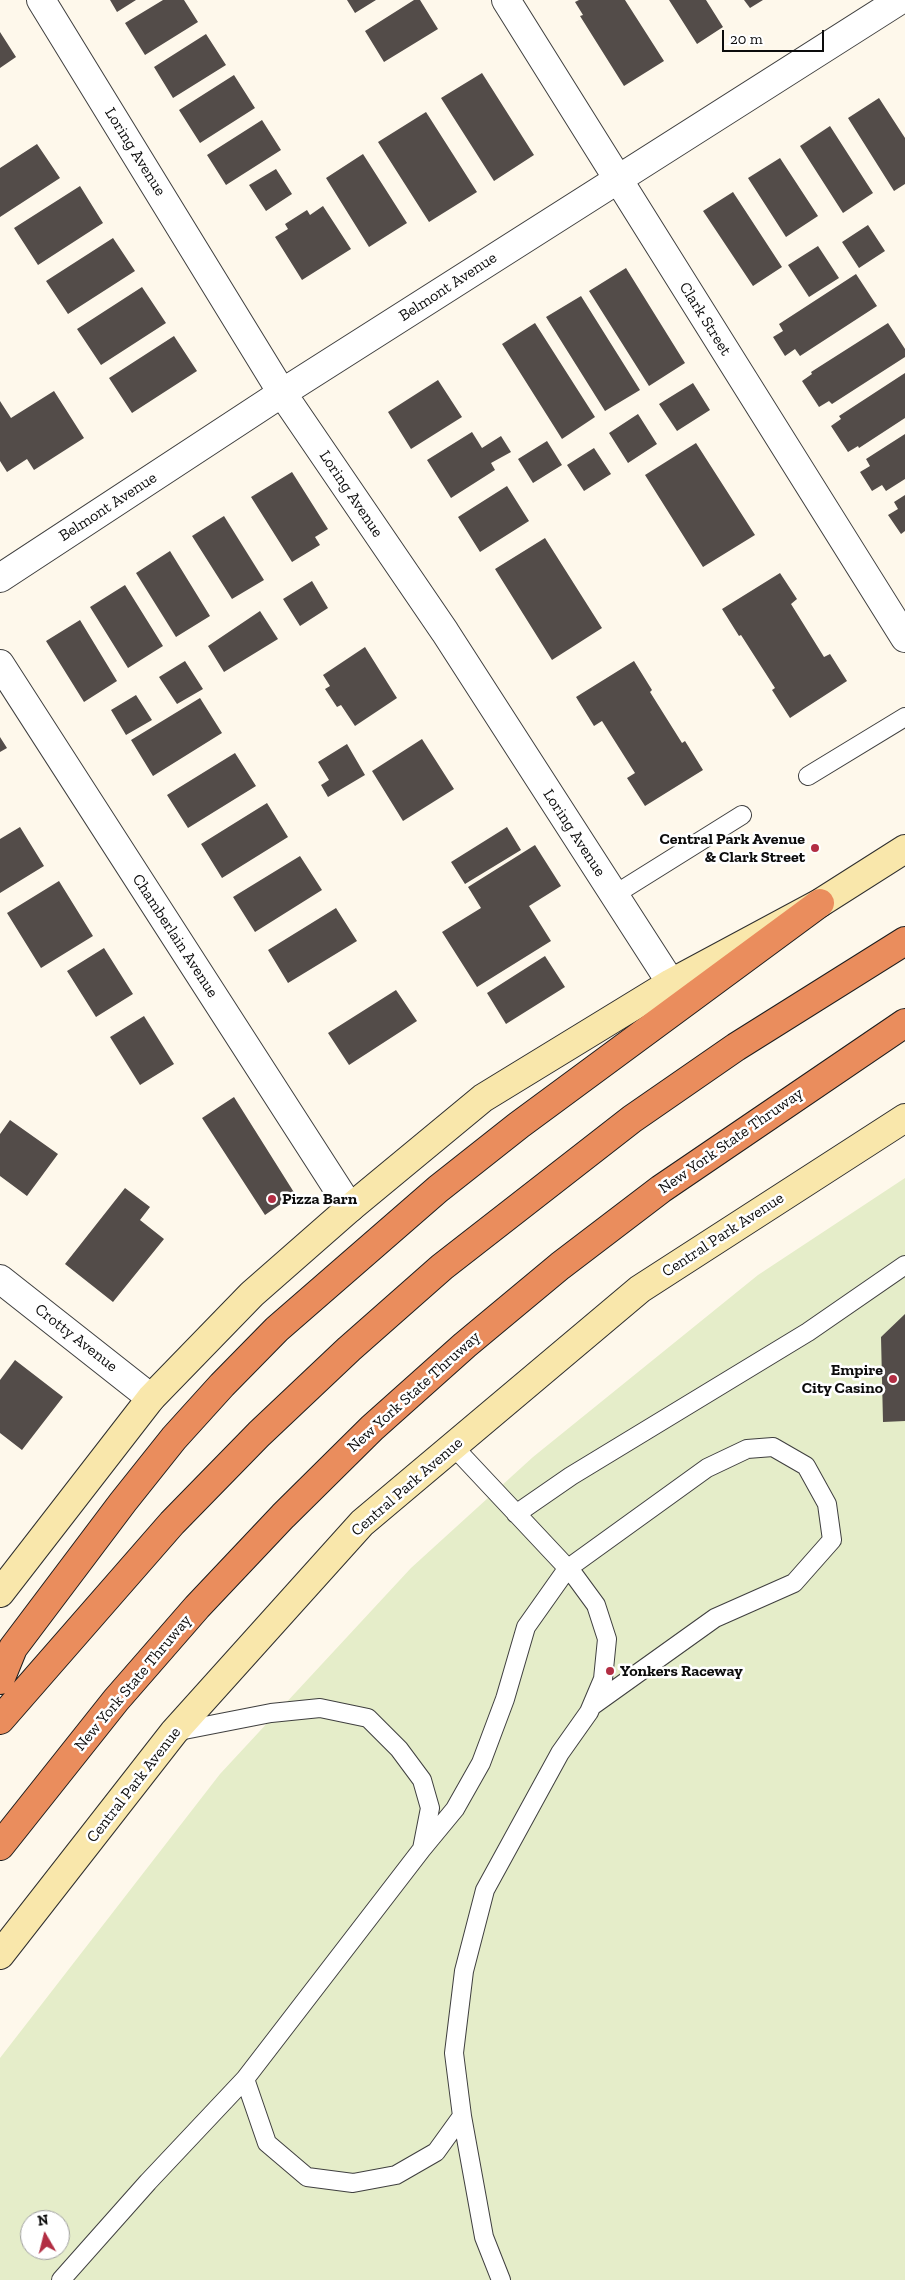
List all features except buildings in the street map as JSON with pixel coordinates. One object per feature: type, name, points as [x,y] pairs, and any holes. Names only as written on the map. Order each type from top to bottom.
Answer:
[{"type":"highway","points":[[0,1680],[13,1648],[123,1502],[186,1425],[277,1329],[365,1251],[512,1131],[820,903]]},
{"type":"highway","points":[[0,1720],[165,1530],[252,1441],[349,1349],[442,1266],[536,1191],[632,1119],[736,1047],[905,941]]},
{"type":"highway","name":"New York State Thruway","points":[[0,1846],[116,1700],[197,1607],[283,1516],[372,1428],[465,1345],[576,1254],[692,1168],[905,1023]]},
{"type":"main road","points":[[0,1593],[151,1398],[252,1294],[350,1208],[483,1098],[672,983],[820,903],[905,849]]},
{"type":"main road","name":"Central Park Avenue","points":[[0,1955],[174,1732],[362,1523],[640,1290],[905,1118]]},
{"type":"street","name":"Loring Avenue","points":[[41,0],[282,393],[445,632],[672,983]]},
{"type":"street","name":"Clark Street","points":[[506,0],[905,638]]},
{"type":"street","name":"Belmont Avenue","points":[[0,578],[282,393],[900,0]]},
{"type":"street","name":"Chamberlain Avenue","points":[[0,664],[350,1208]]},
{"type":"street","name":"Crotty Avenue","points":[[0,1279],[151,1398]]},
{"type":"lane","points":[[808,776],[905,718]]},
{"type":"lane","points":[[614,895],[742,815]]},
{"type":"lane","points":[[516,1514],[571,1476],[808,1332],[905,1265]]},
{"type":"lane","points":[[454,1446],[568,1569],[596,1605],[607,1639],[603,1679],[591,1707],[555,1761],[485,1890],[464,1971],[454,2053],[462,2116],[484,2237],[501,2280]]},
{"type":"lane","points":[[63,2279],[148,2182],[245,2079],[455,1809],[481,1763],[505,1699],[526,1627],[568,1569],[707,1468],[747,1449],[773,1447],[806,1466],[827,1504],[832,1540],[794,1583],[715,1618],[591,1707]]},
{"type":"lane","points":[[174,1732],[271,1713],[320,1708],[368,1718],[399,1748],[422,1780],[430,1808],[422,1849]]},
{"type":"lane","points":[[245,2079],[268,2142],[307,2177],[353,2183],[396,2175],[436,2152],[462,2116]]},
{"type":"green space","name":"Yonkers Raceway","points":[[905,1178],[905,2280],[0,2280],[0,2058],[220,1774],[411,1568],[533,1457],[758,1275]]},
{"type":"place","name":"Central Park Avenue & Clark Street","points":[[815,848]]},
{"type":"place","name":"Pizza Barn","points":[[272,1199]]},
{"type":"place","name":"Empire City Casino","points":[[893,1379]]},
{"type":"place","name":"Yonkers Raceway","points":[[610,1671]]}]
